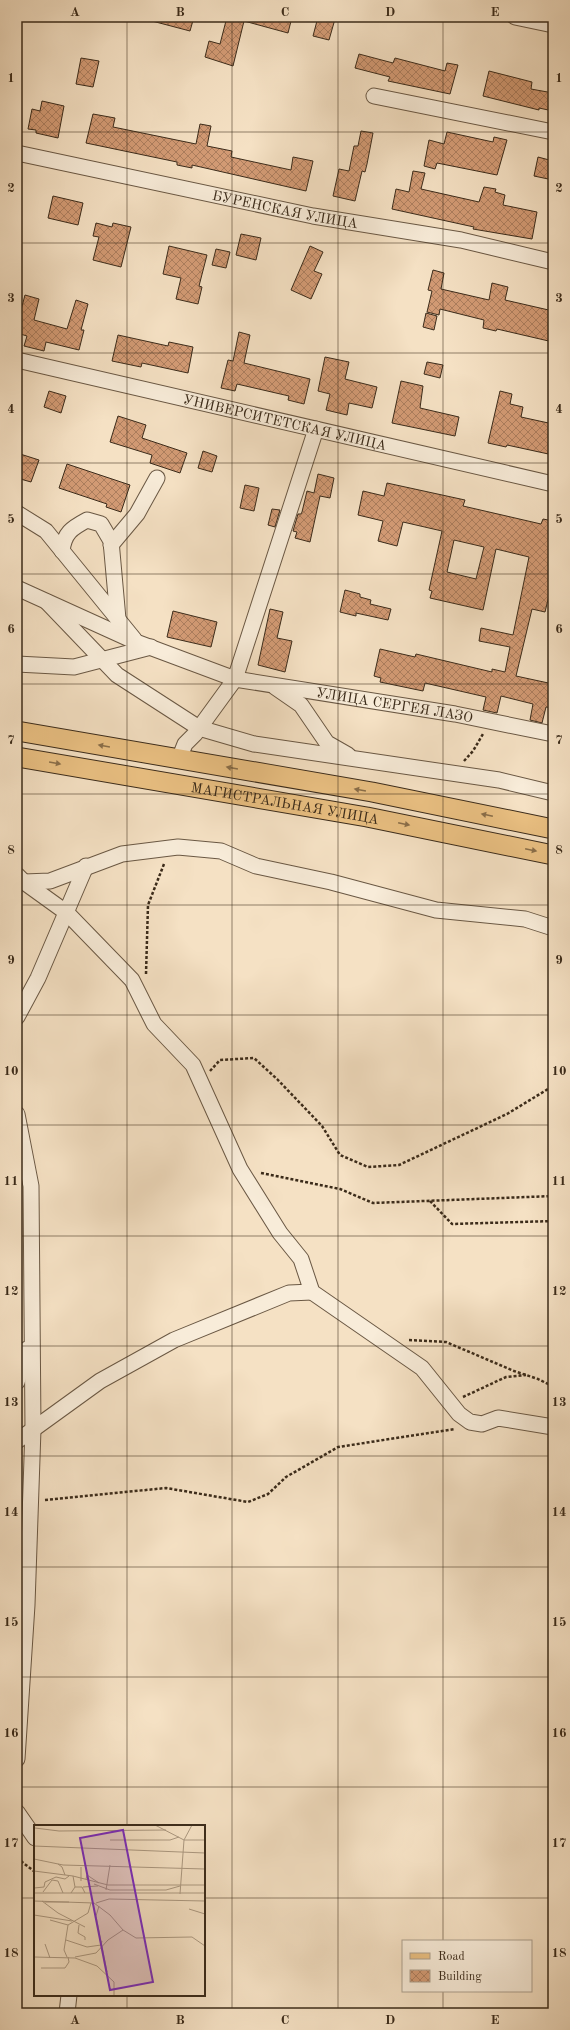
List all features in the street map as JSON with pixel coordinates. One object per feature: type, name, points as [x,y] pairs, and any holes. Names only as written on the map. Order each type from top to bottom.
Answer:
[{"type":"main road","name":"МАГИСТРАЛЬНАЯ УЛИЦА","points":[[17,731],[372,792],[553,829]]},
{"type":"main road","name":"МАГИСТРАЛЬНАЯ УЛИЦА","points":[[17,757],[367,817],[553,855]]},
{"type":"street","points":[[515,17],[553,25]]},
{"type":"street","points":[[374,96],[553,132]]},
{"type":"street","name":"БУРЕНСКАЯ УЛИЦА","points":[[17,153],[313,216],[461,240],[553,262]]},
{"type":"street","name":"УНИВЕРСИТЕТСКАЯ УЛИЦА","points":[[17,360],[553,484]]},
{"type":"street","points":[[179,759],[185,744],[236,679],[316,428]]},
{"type":"street","points":[[111,545],[137,514],[156,478]]},
{"type":"street","points":[[17,513],[46,531],[136,642]]},
{"type":"street","points":[[62,550],[63,540],[70,529],[87,520],[101,524],[111,541],[118,619]]},
{"type":"street","name":"УЛИЦА СЕРГЕЯ ЛАЗО","points":[[17,588],[136,642],[236,679],[490,721],[553,734]]},
{"type":"street","points":[[47,602],[117,676],[199,728],[254,744],[358,761],[498,780],[553,793]]},
{"type":"street","points":[[17,664],[74,667],[151,647]]},
{"type":"street","points":[[272,685],[301,705],[327,743],[358,761]]},
{"type":"street","points":[[21,878],[50,880],[122,854],[178,847],[221,851],[256,866],[331,882],[436,910],[525,919],[553,928]]},
{"type":"street","points":[[17,1017],[38,978],[86,866]]},
{"type":"street","points":[[21,878],[67,913],[132,980],[154,1024],[193,1065],[240,1169],[280,1233],[301,1259],[312,1292],[422,1368],[450,1404],[470,1422],[482,1424],[498,1418],[553,1428]]},
{"type":"street","points":[[17,1114],[31,1186],[33,1429],[27,1605],[17,1759]]},
{"type":"street","points":[[17,1441],[100,1381],[174,1340],[289,1293],[312,1292]]},
{"type":"street","points":[[17,1382],[32,1332]]},
{"type":"street","points":[[17,1812],[34,1837]]},
{"type":"street","points":[[67,2013],[69,1996]]},
{"type":"path","points":[[453,774],[473,751],[490,721]]},
{"type":"path","points":[[146,978],[148,905],[170,848]]},
{"type":"path","points":[[200,1081],[220,1060],[254,1058],[322,1126],[340,1155],[368,1167],[399,1165],[507,1114],[553,1086]]},
{"type":"path","points":[[240,1169],[340,1189],[373,1203],[553,1196]]},
{"type":"path","points":[[430,1201],[452,1224],[553,1221]]},
{"type":"path","points":[[404,1340],[446,1342],[552,1386],[553,1390]]},
{"type":"path","points":[[450,1404],[506,1377],[527,1375]]},
{"type":"path","points":[[30,1501],[166,1488],[248,1502],[268,1494],[286,1477],[338,1447],[463,1428],[470,1422]]},
{"type":"path","points":[[17,1858],[34,1871]]},
{"type":"building","points":[[152,17],[194,17],[190,31],[152,21]]},
{"type":"building","points":[[227,17],[292,17],[288,33],[244,21],[233,66],[205,57],[209,41],[220,44]]},
{"type":"building","points":[[318,17],[335,19],[329,40],[313,36]]},
{"type":"building","points":[[359,54],[393,63],[395,58],[445,71],[447,63],[458,65],[450,94],[388,81],[390,77],[355,68]]},
{"type":"building","points":[[81,58],[99,61],[93,87],[76,84]]},
{"type":"building","points":[[489,71],[532,82],[531,89],[553,93],[553,111],[539,108],[539,110],[483,96]]},
{"type":"building","points":[[42,101],[64,106],[58,138],[36,133],[36,130],[28,129],[32,109],[40,111]]},
{"type":"building","points":[[93,114],[115,118],[113,127],[196,144],[200,124],[211,126],[207,146],[232,151],[231,157],[291,170],[293,157],[313,161],[306,191],[192,165],[192,168],[177,165],[177,162],[86,143]]},
{"type":"building","points":[[361,131],[373,133],[365,172],[362,171],[355,201],[333,196],[339,169],[349,171],[354,146],[358,146]]},
{"type":"building","points":[[447,132],[493,142],[494,137],[507,140],[497,175],[437,163],[435,169],[424,166],[429,140],[444,144]]},
{"type":"building","points":[[538,157],[553,161],[553,180],[534,176]]},
{"type":"building","points":[[413,171],[425,173],[421,189],[479,202],[484,187],[496,189],[495,192],[505,195],[503,205],[537,212],[532,239],[473,229],[474,227],[392,209],[396,189],[409,192]]},
{"type":"building","points":[[53,196],[83,203],[78,225],[48,218]]},
{"type":"building","points":[[96,223],[112,227],[113,223],[131,227],[121,267],[93,260],[99,237],[93,236]]},
{"type":"building","points":[[241,234],[261,238],[256,260],[236,255]]},
{"type":"building","points":[[169,246],[207,255],[199,286],[202,287],[198,304],[176,299],[181,278],[163,274]]},
{"type":"building","points":[[310,246],[323,252],[314,271],[322,274],[311,299],[291,290]]},
{"type":"building","points":[[216,249],[230,252],[226,268],[212,265]]},
{"type":"building","points":[[433,270],[444,273],[441,289],[489,300],[492,283],[508,287],[505,300],[553,311],[553,342],[497,329],[496,331],[483,328],[484,320],[440,309],[439,315],[427,312],[432,291],[428,290]]},
{"type":"building","points":[[25,295],[39,299],[34,320],[67,329],[76,300],[88,304],[81,330],[84,330],[79,350],[46,342],[44,351],[24,346],[27,336],[17,333],[17,325]]},
{"type":"building","points":[[426,313],[437,316],[434,330],[423,327]]},
{"type":"building","points":[[239,332],[250,335],[244,363],[310,379],[304,404],[288,400],[289,396],[237,384],[235,391],[221,388],[228,360],[233,361]]},
{"type":"building","points":[[118,335],[168,346],[169,342],[193,347],[188,373],[142,363],[141,367],[112,361]]},
{"type":"building","points":[[325,357],[349,362],[345,379],[377,387],[372,408],[349,403],[347,415],[326,410],[330,394],[318,391]]},
{"type":"building","points":[[427,362],[443,365],[440,378],[424,374]]},
{"type":"building","points":[[401,381],[423,386],[420,408],[459,417],[455,436],[392,423]]},
{"type":"building","points":[[49,391],[66,396],[61,413],[44,407]]},
{"type":"building","points":[[500,391],[512,394],[510,404],[523,407],[521,417],[553,424],[553,455],[507,445],[506,447],[488,443]]},
{"type":"building","points":[[118,416],[146,425],[142,438],[187,453],[180,473],[150,463],[152,455],[110,442]]},
{"type":"building","points":[[203,451],[217,456],[212,472],[198,468]]},
{"type":"building","points":[[17,453],[39,460],[31,482],[17,478]]},
{"type":"building","points":[[67,464],[130,485],[121,512],[106,507],[107,504],[59,488]]},
{"type":"building","points":[[318,474],[334,478],[330,498],[320,496],[310,542],[295,538],[297,532],[293,531],[298,514],[301,514],[302,512],[307,491],[314,493]]},
{"type":"building","points":[[387,483],[465,500],[463,506],[541,524],[543,519],[553,521],[553,579],[545,612],[532,609],[516,676],[553,684],[553,708],[546,707],[542,723],[530,720],[533,704],[501,696],[497,713],[483,710],[486,697],[425,683],[423,691],[380,682],[381,678],[374,676],[380,649],[415,657],[416,654],[492,672],[492,669],[505,672],[510,647],[479,641],[481,628],[513,635],[529,557],[496,549],[483,610],[430,598],[432,591],[429,590],[442,531],[403,522],[397,546],[378,541],[383,521],[358,515],[363,491],[384,496]],"holes":[[[454,540],[484,547],[476,579],[447,572]]]},
{"type":"building","points":[[245,485],[259,488],[254,511],[240,508]]},
{"type":"building","points":[[272,509],[280,510],[275,527],[268,525]]},
{"type":"building","points":[[345,590],[360,594],[360,597],[371,600],[370,604],[391,609],[388,620],[356,613],[356,616],[340,612]]},
{"type":"building","points":[[270,609],[283,612],[277,638],[292,641],[285,672],[258,665]]},
{"type":"building","points":[[173,611],[217,622],[211,647],[167,637]]}]
